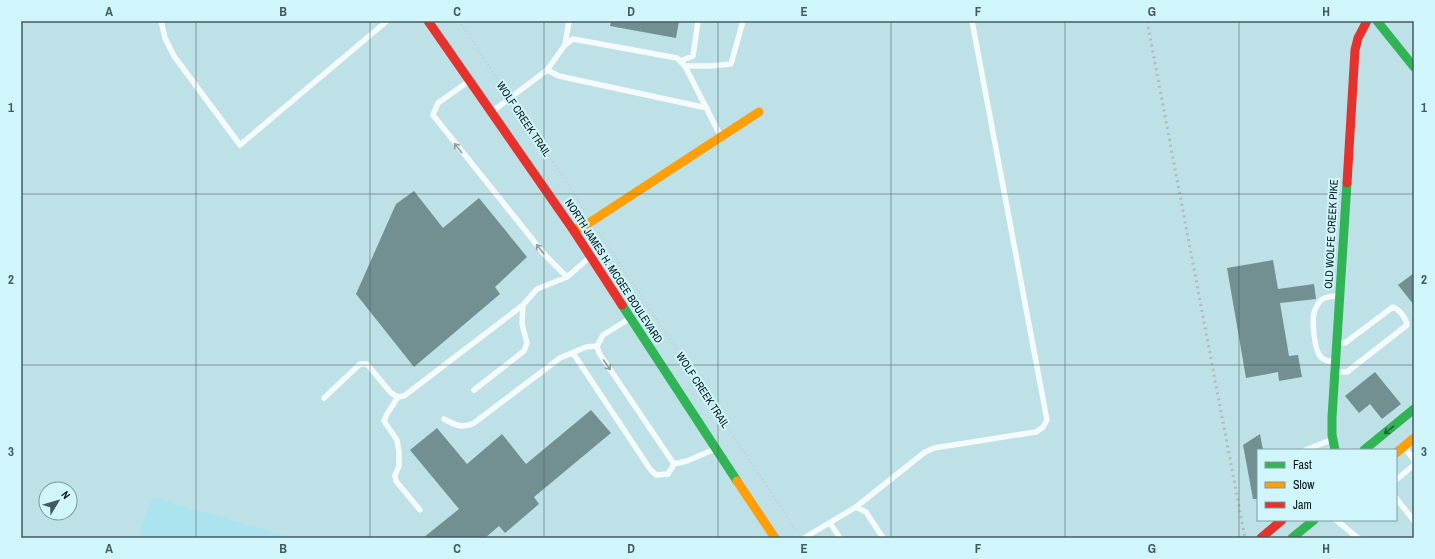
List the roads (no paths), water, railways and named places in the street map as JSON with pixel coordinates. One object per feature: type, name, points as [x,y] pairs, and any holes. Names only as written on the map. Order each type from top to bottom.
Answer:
[{"type":"main road","name":"NORTH JAMES H. MCGEE BOULEVARD","points":[[428,21],[574,231],[716,449],[776,538]]},
{"type":"main road","name":"OLD WOLFE CREEK PIKE","points":[[1335,449],[1332,416],[1355,50],[1358,38],[1367,21]]},
{"type":"main road","points":[[1378,21],[1414,67]]},
{"type":"main road","points":[[574,231],[592,222],[759,112]]},
{"type":"main road","points":[[1365,449],[1414,409]]},
{"type":"main road","points":[[1397,452],[1414,438]]},
{"type":"main road","points":[[1261,538],[1281,521]]},
{"type":"main road","points":[[1292,538],[1313,521]]},
{"type":"lane","points":[[161,21],[165,38],[174,56],[240,145],[387,21]]},
{"type":"lane","points":[[491,112],[548,70],[565,44],[569,21]]},
{"type":"lane","points":[[680,61],[693,56],[698,21]]},
{"type":"lane","points":[[685,66],[731,64],[743,21]]},
{"type":"lane","points":[[803,538],[856,507],[925,452],[934,448],[1036,432],[1043,427],[1047,420],[972,21]]},
{"type":"lane","points":[[565,44],[573,39],[677,58],[685,66],[721,137]]},
{"type":"lane","points":[[548,70],[559,76],[707,108]]},
{"type":"lane","points":[[470,81],[438,103],[433,115],[545,255],[567,277]]},
{"type":"lane","points":[[324,398],[360,364],[367,364],[391,393],[398,397],[404,396],[523,306],[537,289],[567,277],[591,257]]},
{"type":"lane","points":[[1336,361],[1329,362],[1320,356],[1317,349],[1314,331],[1314,313],[1321,300],[1330,296],[1340,296]]},
{"type":"lane","points":[[474,390],[524,351],[527,343],[522,324],[523,306]]},
{"type":"lane","points":[[1335,372],[1347,372],[1407,325],[1406,320],[1397,309],[1393,307],[1345,343],[1337,343]]},
{"type":"lane","points":[[631,318],[603,336],[597,346],[599,353],[674,464]]},
{"type":"lane","points":[[444,419],[456,425],[467,426],[474,423],[560,358],[586,347],[597,346]]},
{"type":"lane","points":[[573,353],[650,470],[656,475],[668,474],[674,464],[687,461],[716,449]]},
{"type":"lane","points":[[398,397],[384,421],[397,440],[399,466],[395,475],[396,481],[420,510]]},
{"type":"lane","points":[[1308,449],[1333,439]]},
{"type":"lane","points":[[1404,447],[1414,460]]},
{"type":"lane","points":[[1397,479],[1414,465]]},
{"type":"lane","points":[[1397,499],[1414,521]]},
{"type":"lane","points":[[856,507],[866,512],[883,538]]},
{"type":"lane","points":[[1337,521],[1358,538]]},
{"type":"lane","points":[[830,522],[840,538]]},
{"type":"railway","points":[[1147,21],[1245,538]]}]
